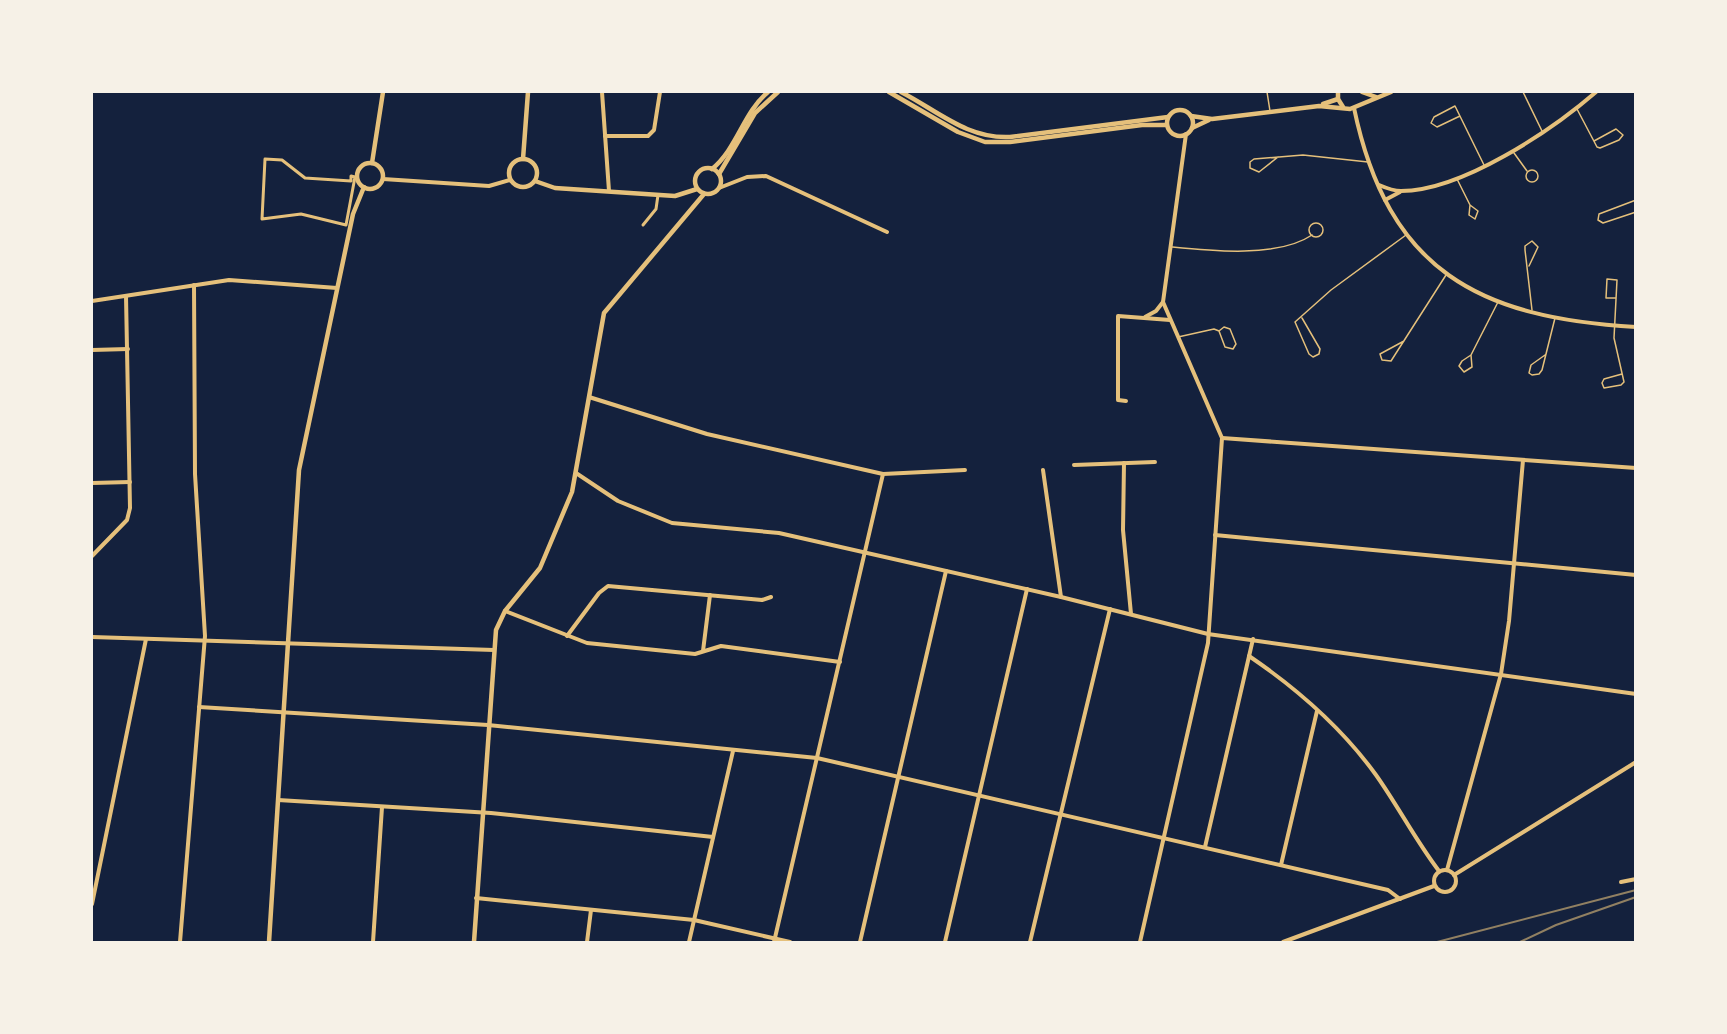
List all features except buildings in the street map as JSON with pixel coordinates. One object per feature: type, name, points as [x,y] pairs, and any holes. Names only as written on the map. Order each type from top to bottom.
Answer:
[{"type":"street","points":[[372,163],[383,92]]},
{"type":"street","points":[[523,159],[528,92]]},
{"type":"street","points":[[602,92],[609,191]]},
{"type":"street","points":[[605,136],[648,136],[654,130],[660,92]]},
{"type":"street","points":[[712,169],[724,157],[749,112],[768,92]]},
{"type":"street","points":[[719,188],[719,174],[755,114],[778,92]]},
{"type":"street","points":[[889,92],[958,132],[985,142],[1010,142],[1142,125],[1167,125]]},
{"type":"street","points":[[901,92],[965,130],[988,137],[1010,137],[1168,117],[1177,110],[1185,111],[1191,116],[1212,119],[1319,106],[1354,108],[1361,103],[1391,92]]},
{"type":"street","points":[[1338,92],[1338,99],[1343,107]]},
{"type":"street","points":[[1361,103],[1362,92],[1376,97]]},
{"type":"street","points":[[1385,200],[1400,192],[1456,178],[1514,151],[1543,133],[1596,92]]},
{"type":"street","points":[[1319,106],[1338,99]]},
{"type":"street","points":[[1354,108],[1369,162],[1385,200],[1406,235],[1446,275],[1498,302],[1532,313],[1555,318],[1635,327]]},
{"type":"street","points":[[1191,116],[1191,128]]},
{"type":"street","points":[[1168,117],[1167,125],[1175,135],[1186,134]]},
{"type":"street","points":[[1140,942],[1205,657],[1208,634],[1222,438],[1163,302],[1186,134],[1191,128],[1212,119]]},
{"type":"street","points":[[265,159],[282,160],[305,178],[351,181],[351,176],[355,177],[346,225],[343,224],[293,213],[262,219],[265,159]]},
{"type":"street","points":[[523,159],[531,162],[536,169],[535,181],[528,187],[520,188],[510,180],[510,166],[523,159]]},
{"type":"street","points":[[372,163],[380,167],[383,179],[375,188],[364,187],[359,181],[358,174],[364,165],[372,163]]},
{"type":"street","points":[[719,174],[712,169],[703,169],[697,174],[695,182],[697,189],[704,194],[713,194],[719,188],[747,177],[766,176],[887,232]]},
{"type":"street","points":[[383,179],[489,186],[510,180]]},
{"type":"street","points":[[535,181],[555,188],[658,195],[684,196],[697,189]]},
{"type":"street","points":[[1378,185],[1400,192]]},
{"type":"street","points":[[269,942],[299,470],[353,214],[364,187]]},
{"type":"street","points":[[474,942],[496,630],[505,611],[540,568],[572,492],[606,310],[704,194]]},
{"type":"street","points":[[643,225],[656,209],[658,195]]},
{"type":"street","points":[[92,301],[194,285],[248,281],[337,288]]},
{"type":"street","points":[[180,942],[205,641],[195,474],[194,285]]},
{"type":"street","points":[[92,556],[127,520],[130,508],[126,296]]},
{"type":"street","points":[[1144,317],[1156,311],[1163,302]]},
{"type":"street","points":[[1126,401],[1118,400],[1118,316],[1170,320]]},
{"type":"street","points":[[92,350],[128,349]]},
{"type":"street","points":[[588,397],[707,434],[882,474],[965,470]]},
{"type":"street","points":[[1222,438],[1635,468]]},
{"type":"street","points":[[1447,870],[1501,674],[1523,460]]},
{"type":"street","points":[[1074,465],[1155,462]]},
{"type":"street","points":[[1124,463],[1123,530],[1131,614]]},
{"type":"street","points":[[1043,470],[1061,597]]},
{"type":"street","points":[[576,473],[618,501],[672,523],[704,528],[755,529],[1027,589],[1208,634],[1635,694]]},
{"type":"street","points":[[775,941],[882,474]]},
{"type":"street","points":[[92,483],[130,482]]},
{"type":"street","points":[[1215,535],[1635,575]]},
{"type":"street","points":[[92,548],[96,552]]},
{"type":"street","points":[[860,942],[946,571]]},
{"type":"street","points":[[567,636],[599,593],[608,585],[762,600],[771,597]]},
{"type":"street","points":[[945,942],[1027,589]]},
{"type":"street","points":[[703,651],[710,595]]},
{"type":"street","points":[[1030,942],[1110,609]]},
{"type":"street","points":[[505,611],[587,643],[695,654],[721,646],[840,662]]},
{"type":"street","points":[[92,637],[494,650]]},
{"type":"street","points":[[92,904],[146,639]]},
{"type":"street","points":[[1205,848],[1253,639]]},
{"type":"street","points":[[1249,656],[1284,680],[1317,711],[1376,774],[1439,871]]},
{"type":"street","points":[[199,707],[488,725],[817,758],[1388,890],[1400,899]]},
{"type":"street","points":[[1281,865],[1317,711]]},
{"type":"street","points":[[689,942],[733,751]]},
{"type":"street","points":[[1454,875],[1635,762]]},
{"type":"street","points":[[278,800],[483,813],[713,837]]},
{"type":"street","points":[[373,942],[382,807]]},
{"type":"street","points":[[1447,870],[1454,875],[1455,886],[1450,891],[1443,892],[1434,886],[1435,876],[1439,871],[1447,870]]},
{"type":"street","points":[[1622,882],[1635,879]]},
{"type":"street","points":[[1283,942],[1434,886]]},
{"type":"street","points":[[476,898],[694,920],[775,941],[790,942]]},
{"type":"street","points":[[586,942],[591,910]]},
{"type":"lane","points":[[1267,92],[1270,112]]},
{"type":"lane","points":[[1522,92],[1543,133]]},
{"type":"lane","points":[[1460,116],[1437,127],[1431,123],[1434,117],[1455,106],[1460,116],[1484,166]]},
{"type":"lane","points":[[1576,109],[1597,147],[1602,148],[1620,140],[1623,135],[1616,129],[1594,141]]},
{"type":"lane","points":[[1514,151],[1527,171],[1528,181],[1534,182],[1538,179],[1535,170],[1527,171]]},
{"type":"lane","points":[[1278,157],[1259,172],[1250,168],[1250,162],[1254,159],[1303,154],[1369,162]]},
{"type":"lane","points":[[1456,178],[1470,205],[1478,211],[1475,219],[1469,215],[1470,205]]},
{"type":"lane","points":[[1635,200],[1599,214],[1598,220],[1603,223],[1635,212]]},
{"type":"lane","points":[[1171,247],[1231,252],[1274,247],[1304,241],[1322,233],[1319,224],[1310,227],[1312,236]]},
{"type":"lane","points":[[1302,318],[1320,349],[1313,357],[1309,354],[1295,322],[1331,290],[1406,235]]},
{"type":"lane","points":[[1529,266],[1538,247],[1532,241],[1525,250],[1529,266],[1532,313]]},
{"type":"lane","points":[[1404,341],[1384,350],[1380,354],[1382,360],[1386,363],[1391,361],[1404,341],[1446,275]]},
{"type":"lane","points":[[1616,298],[1606,298],[1607,279],[1617,280],[1614,338],[1624,382],[1621,385],[1604,388],[1602,383],[1604,380],[1622,374]]},
{"type":"lane","points":[[1471,355],[1461,361],[1459,366],[1464,372],[1472,367],[1471,355],[1498,302]]},
{"type":"lane","points":[[1545,355],[1531,365],[1529,373],[1539,374],[1545,355],[1555,318]]},
{"type":"lane","points":[[1224,327],[1230,329],[1236,342],[1235,347],[1229,350],[1225,347],[1219,331],[1224,327]]},
{"type":"lane","points":[[1178,337],[1214,329],[1219,331]]},
{"type":"railway","points":[[1437,942],[1636,890]]},
{"type":"railway","points":[[1520,942],[1556,925],[1636,897]]}]
